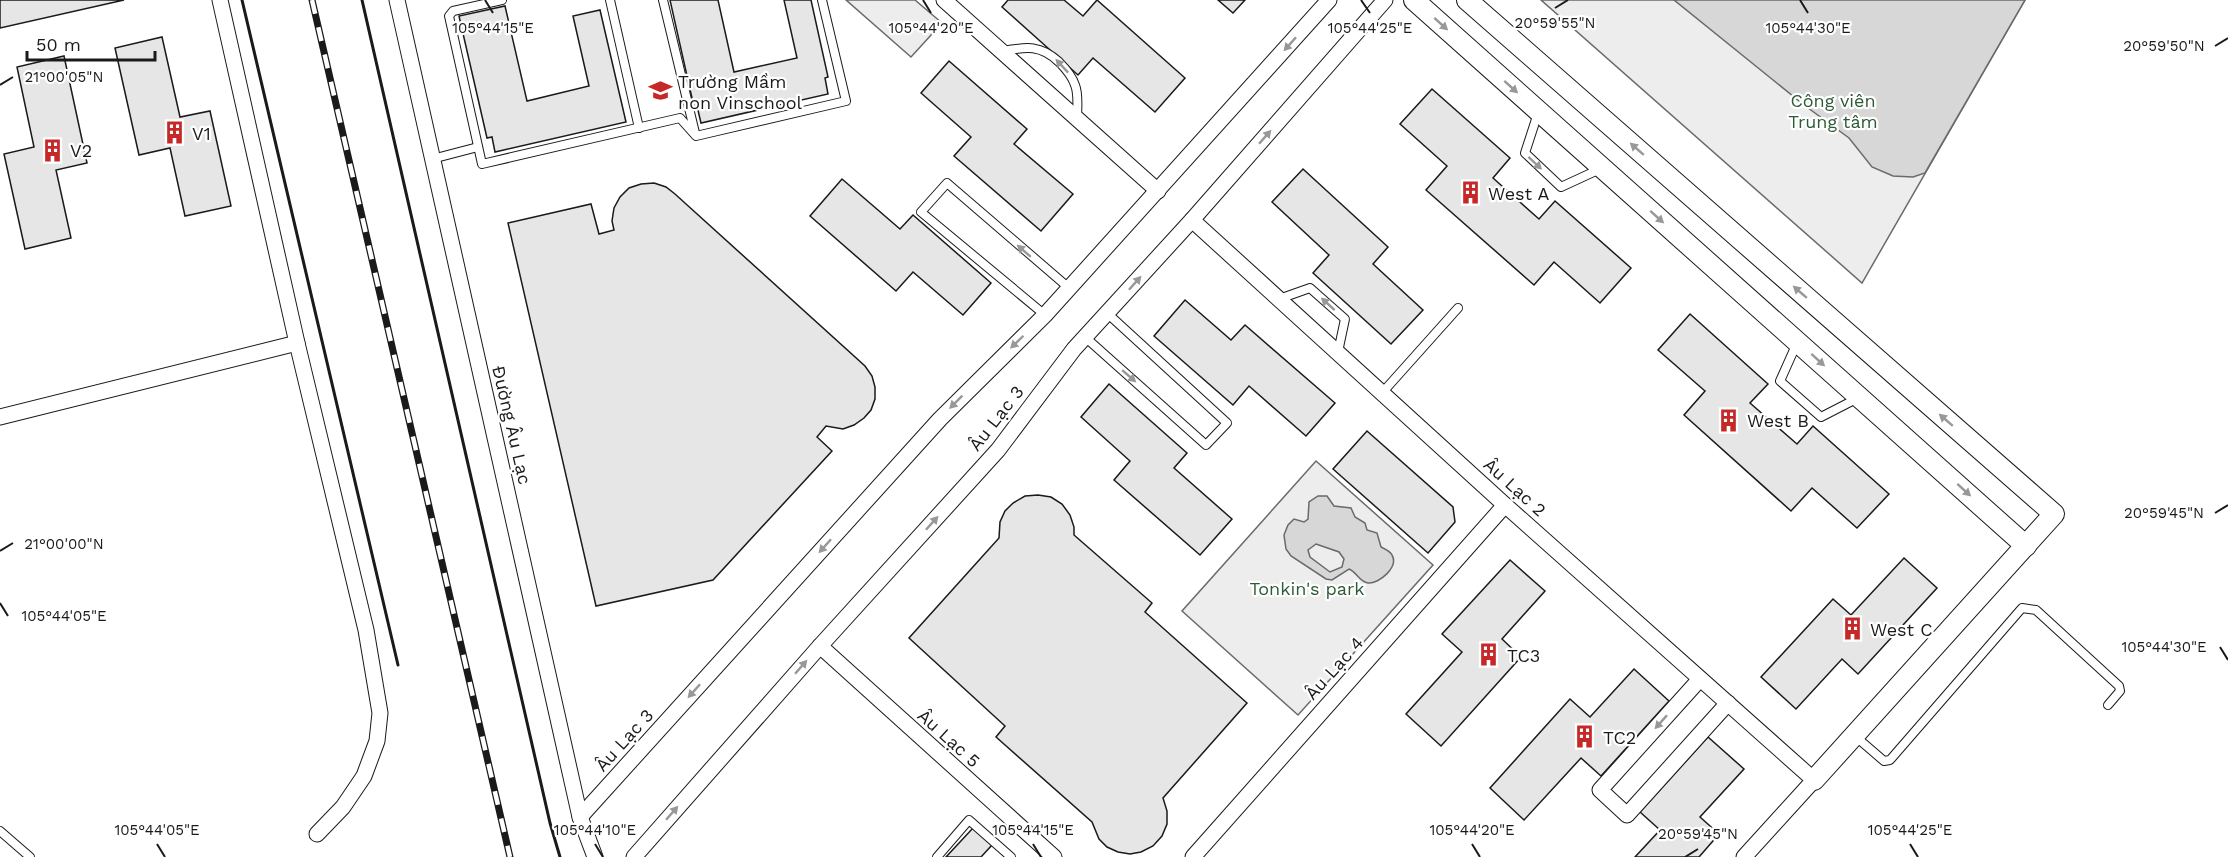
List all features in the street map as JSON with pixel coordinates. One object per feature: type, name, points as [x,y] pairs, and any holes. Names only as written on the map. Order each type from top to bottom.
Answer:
[{"type":"street","points":[[220,0],[297,343],[366,630],[380,713],[377,741],[364,776],[343,807],[317,834]]},
{"type":"street","name":"Đường Âu Lạc","points":[[397,0],[580,818],[595,857]]},
{"type":"street","points":[[944,0],[1158,191]]},
{"type":"street","name":"Âu Lạc 3","points":[[580,818],[953,405],[1045,315],[1329,0]]},
{"type":"street","name":"Âu Lạc 3","points":[[634,857],[820,646],[998,450],[1085,338],[1385,0]]},
{"type":"street","points":[[1414,0],[2026,546]]},
{"type":"street","points":[[1467,0],[2054,514],[1744,857]]},
{"type":"street","name":"Âu Lạc 2","points":[[1192,220],[1505,505],[1814,780]]},
{"type":"street","points":[[0,417],[297,343]]},
{"type":"street","name":"Âu Lạc 4","points":[[1193,857],[1505,505]]},
{"type":"street","name":"Âu Lạc 5","points":[[820,646],[1046,854]]},
{"type":"street","points":[[1701,679],[1600,790],[1627,815],[1728,704]]},
{"type":"lane","points":[[502,0],[453,11],[448,15],[482,164],[680,118],[696,136]]},
{"type":"lane","points":[[609,0],[639,128]]},
{"type":"lane","points":[[663,0],[696,136]]},
{"type":"lane","points":[[696,136],[846,102],[822,0]]},
{"type":"lane","points":[[1001,51],[1034,48],[1044,50],[1054,57],[1064,67],[1075,85],[1077,120]]},
{"type":"lane","points":[[1539,111],[1525,153],[1561,187],[1602,168]]},
{"type":"lane","points":[[432,159],[478,147]]},
{"type":"lane","points":[[1045,315],[921,212],[947,183],[1069,288]]},
{"type":"lane","points":[[1280,299],[1310,288],[1345,319],[1338,352]]},
{"type":"lane","points":[[1382,393],[1458,308]]},
{"type":"lane","points":[[1085,338],[1206,445],[1227,423],[1107,313]]},
{"type":"lane","points":[[1797,342],[1780,381],[1821,417],[1859,397]]},
{"type":"lane","points":[[1854,735],[1884,761],[1890,760],[2022,608],[2036,610],[2119,686],[2120,691],[2108,705]]},
{"type":"lane","points":[[937,857],[969,820],[1011,857]]},
{"type":"lane","points":[[0,831],[30,857]]},
{"type":"green space","points":[[846,0],[915,0],[942,23],[911,57]]},
{"type":"green space","name":"Công viên Trung tâm","points":[[1541,0],[2025,0],[1862,283]]},
{"type":"green space","name":"Tonkin's park","points":[[1316,461],[1433,565],[1298,715],[1182,611]]},
{"type":"shaded area","points":[[1674,0],[2025,0],[1925,173],[1913,177],[1893,176],[1872,167],[1849,138],[1804,105]]},
{"type":"shaded area","points":[[1318,496],[1327,496],[1334,506],[1351,508],[1355,517],[1365,523],[1367,530],[1377,533],[1381,547],[1392,555],[1393,565],[1387,574],[1377,581],[1368,583],[1362,581],[1349,569],[1332,580],[1326,579],[1291,556],[1286,549],[1284,535],[1288,525],[1294,519],[1304,522],[1308,519],[1309,502]],"holes":[[[1316,544],[1339,552],[1344,559],[1342,567],[1330,572],[1310,557],[1308,550]]]},
{"type":"building","points":[[0,0],[124,0],[0,28]]},
{"type":"building","points":[[670,0],[718,0],[734,72],[797,58],[784,0],[811,0],[828,77],[825,78],[828,94],[701,123],[697,106],[694,107]]},
{"type":"building","points":[[1008,0],[1064,0],[1083,16],[1097,0],[1185,78],[1155,112],[1093,58],[1078,75],[1002,7]]},
{"type":"building","points":[[1218,0],[1245,0],[1233,13]]},
{"type":"building","points":[[505,6],[527,101],[589,86],[573,16],[600,10],[626,122],[495,152],[492,137],[487,138],[459,16]]},
{"type":"building","name":"V1","points":[[162,37],[180,117],[210,111],[231,206],[185,216],[170,148],[139,155],[115,48]]},
{"type":"building","name":"V2","points":[[64,56],[87,163],[56,170],[71,238],[25,249],[4,154],[34,147],[17,67]]},
{"type":"building","points":[[949,61],[1027,129],[1014,144],[1073,194],[1041,231],[954,156],[971,137],[921,93]]},
{"type":"building","name":"West A","points":[[1432,89],[1510,158],[1493,178],[1539,219],[1555,201],[1631,268],[1600,303],[1554,262],[1534,285],[1426,190],[1447,166],[1400,124]]},
{"type":"building","points":[[1303,169],[1388,247],[1373,264],[1423,310],[1391,344],[1313,273],[1329,255],[1272,202]]},
{"type":"building","points":[[842,179],[900,229],[913,215],[991,283],[963,315],[913,272],[896,291],[810,216]]},
{"type":"building","points":[[654,183],[666,187],[675,194],[865,366],[872,376],[875,399],[871,410],[854,425],[843,429],[826,426],[817,437],[832,451],[713,580],[596,606],[508,223],[591,204],[599,234],[614,230],[612,221],[614,208],[620,197],[629,188]]},
{"type":"building","points":[[1185,300],[1231,340],[1245,325],[1335,403],[1306,436],[1249,386],[1233,405],[1154,336]]},
{"type":"building","name":"West B","points":[[1690,314],[1768,384],[1750,403],[1797,444],[1813,426],[1889,494],[1857,528],[1812,488],[1791,511],[1684,415],[1705,391],[1658,350]]},
{"type":"building","points":[[1109,384],[1187,453],[1174,468],[1232,519],[1200,555],[1114,480],[1130,461],[1081,417]]},
{"type":"building","points":[[1367,431],[1453,507],[1455,522],[1428,553],[1333,469]]},
{"type":"building","points":[[1025,496],[1051,497],[1062,504],[1070,515],[1074,535],[1152,603],[1145,612],[1247,703],[1163,798],[1167,811],[1167,824],[1162,836],[1153,846],[1141,852],[1130,854],[1107,847],[1099,839],[1092,822],[996,737],[1005,726],[909,638],[999,538],[1000,522],[1005,511]]},
{"type":"building","name":"West C","points":[[1904,558],[1937,588],[1858,674],[1842,659],[1796,709],[1761,677],[1833,599],[1851,615]]},
{"type":"building","name":"TC3","points":[[1510,560],[1545,591],[1502,639],[1521,657],[1441,746],[1406,714],[1462,652],[1442,634]]},
{"type":"building","name":"TC2","points":[[1634,669],[1669,701],[1601,776],[1581,758],[1524,820],[1490,788],[1570,699],[1590,717]]},
{"type":"building","points":[[1708,737],[1744,769],[1700,817],[1719,834],[1699,857],[1635,857],[1660,830],[1640,812]]},
{"type":"building","points":[[973,828],[992,845],[981,857],[946,857]]},
{"type":"railway","points":[[312,0],[510,857]]},
{"type":"wall","points":[[242,0],[398,665]]},
{"type":"wall","points":[[362,0],[550,823],[560,857]]},
{"type":"place","name":"Trường Mầm non Vinschool","points":[[660,91]]},
{"type":"place","name":"V1","points":[[174,133]]},
{"type":"place","name":"V2","points":[[52,150]]},
{"type":"place","name":"West A","points":[[1470,193]]},
{"type":"place","name":"West B","points":[[1729,420]]},
{"type":"place","name":"West C","points":[[1852,629]]},
{"type":"place","name":"TC3","points":[[1489,655]]},
{"type":"place","name":"TC2","points":[[1585,737]]}]
